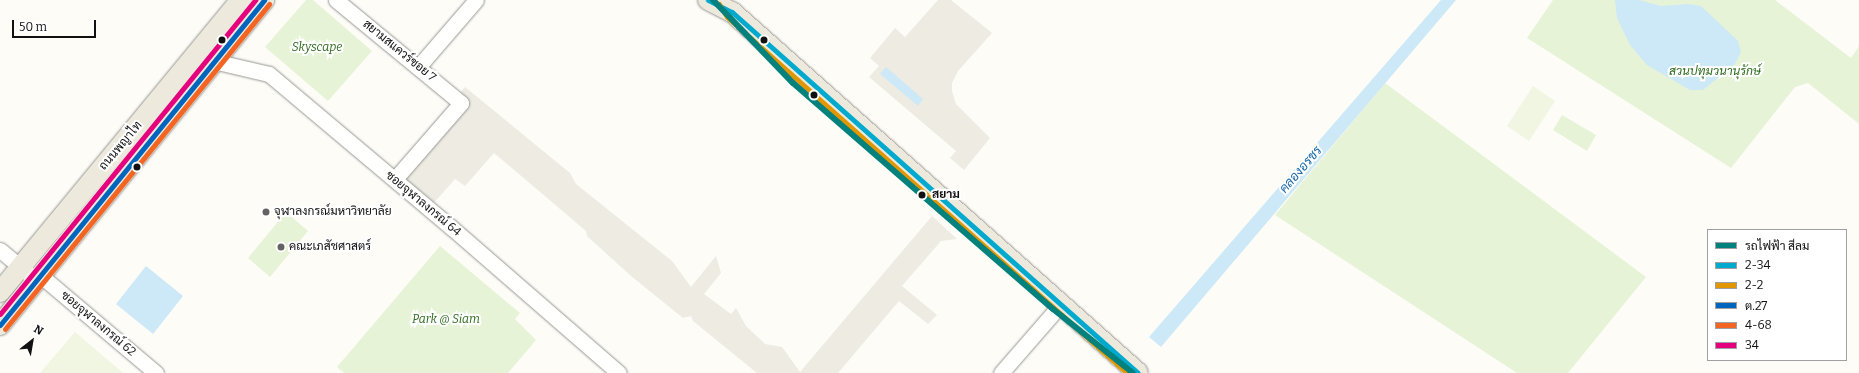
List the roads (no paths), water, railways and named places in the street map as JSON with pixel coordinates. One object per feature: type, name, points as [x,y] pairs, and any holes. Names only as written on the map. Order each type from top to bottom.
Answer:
[{"type":"main road","name":"ถนนพญาไท","points":[[0,292],[241,0]]},
{"type":"main road","name":"ถนนพญาไท","points":[[0,325],[264,0]]},
{"type":"main road","points":[[708,0],[728,6],[1138,373]]},
{"type":"street","name":"สยามสแควร์ซอย 7","points":[[336,0],[419,66],[461,103],[395,179]]},
{"type":"street","points":[[419,66],[476,0]]},
{"type":"street","name":"ซอยจุฬาลงกรณ์ 64","points":[[213,62],[269,74],[395,179],[619,373]]},
{"type":"street","name":"ซอยจุฬาลงกรณ์ 62","points":[[0,250],[20,268],[38,278],[156,373]]},
{"type":"street","points":[[1001,373],[1061,304]]},
{"type":"water","name":"คลองอรชร","points":[[1441,0],[1456,0],[1161,347],[1149,337]]},
{"type":"water","points":[[1615,0],[1639,0],[1661,6],[1688,4],[1701,6],[1738,41],[1741,52],[1735,64],[1703,90],[1690,90],[1647,65],[1630,45],[1617,18]]},
{"type":"water","points":[[886,67],[923,99],[918,106],[880,74]]},
{"type":"water","points":[[146,266],[183,296],[153,334],[116,304]]},
{"type":"metro line","name":"สีลม","points":[[713,0],[793,83],[1053,309],[1133,373]]},
{"type":"place","name":"สยาม","points":[[922,195]]},
{"type":"place","name":"จุฬาลงกรณ์มหาวิทยาลัย","points":[[266,212]]},
{"type":"place","name":"คณะเภสัชศาสตร์","points":[[281,247]]},
{"type":"park label","name":"Skyscape","points":[[317,48]]},
{"type":"park label","name":"สวนปทุมวนานุรักษ์","points":[[1715,72]]},
{"type":"park label","name":"Park @ Siam","points":[[446,320]]}]
